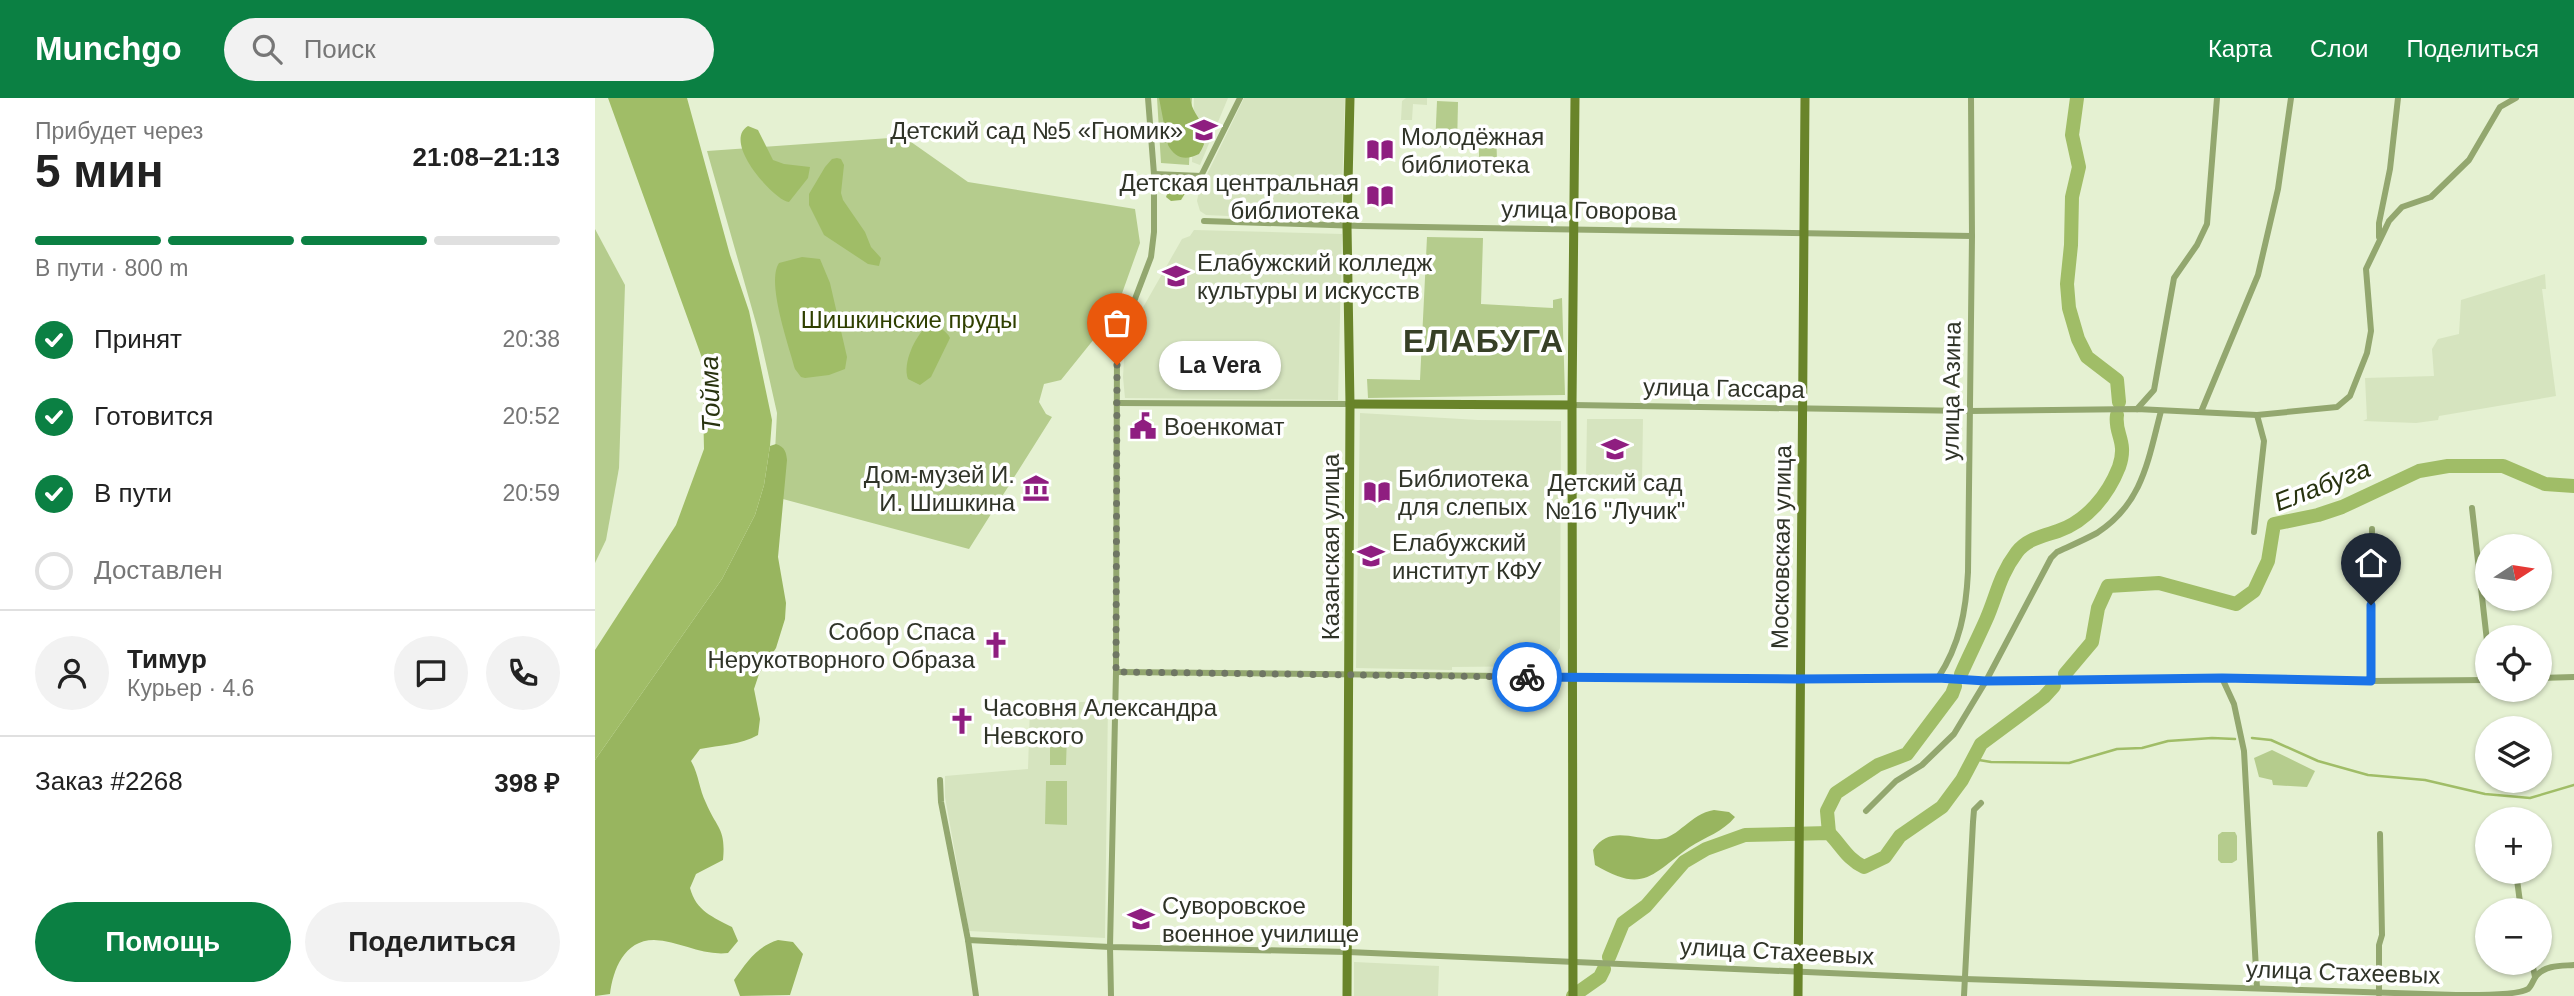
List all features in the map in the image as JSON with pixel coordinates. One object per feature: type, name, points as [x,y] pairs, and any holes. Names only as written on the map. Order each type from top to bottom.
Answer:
[{"type":"main road","name":"Казанская улица","points":[[1347,996],[1350,404],[1347,226],[1350,98]]},
{"type":"main road","points":[[1573,991],[1572,405],[1575,98]]},
{"type":"main road","name":"Московская улица","points":[[1798,996],[1805,98]]},
{"type":"main road","name":"улица Гассара","points":[[1350,404],[1572,405]]},
{"type":"street","points":[[1111,996],[1116,672],[1116,402],[1119,337],[1151,257],[1154,232],[1154,174],[1148,98]]},
{"type":"street","points":[[1154,174],[1201,176],[1240,98]]},
{"type":"street","name":"улица Азина","points":[[1938,678],[1950,660],[1966,609],[1972,236],[1971,98]]},
{"type":"street","points":[[2137,408],[2154,390],[2174,278],[2197,245],[2207,224],[2217,98]]},
{"type":"street","points":[[2201,412],[2258,275],[2279,189],[2291,98]]},
{"type":"street","points":[[2379,243],[2379,223],[2390,169],[2398,98]]},
{"type":"street","points":[[2379,243],[2395,214],[2402,207],[2431,197],[2469,160],[2500,107],[2517,98]]},
{"type":"street","name":"улица Говорова","points":[[1204,221],[1347,226],[1972,236]]},
{"type":"street","name":"улица Гассара","points":[[1572,405],[1970,411],[2137,408],[2257,415],[2330,409],[2343,404],[2350,396],[2367,353],[2371,331],[2365,269],[2379,243]]},
{"type":"street","name":"улица Гассара","points":[[1116,402],[1350,404]]},
{"type":"street","points":[[1866,811],[1896,781],[1922,765],[1954,734],[1986,681],[2051,558],[2057,552],[2106,526],[2130,503],[2144,471],[2161,411]]},
{"type":"street","points":[[2255,532],[2264,441],[2257,415]]},
{"type":"street","points":[[2472,508],[2485,625]]},
{"type":"street","points":[[2371,681],[2372,529]]},
{"type":"street","points":[[1116,672],[1348,676],[1938,678],[1986,681],[2222,678],[2475,680]]},
{"type":"street","points":[[2552,678],[2574,677]]},
{"type":"street","points":[[2222,678],[2234,704],[2244,751],[2257,988]]},
{"type":"street","points":[[940,780],[941,802],[976,996]]},
{"type":"street","points":[[1965,996],[1973,822],[1975,810],[1981,803]]},
{"type":"street","points":[[2379,994],[2379,945],[2382,935],[2380,834]]},
{"type":"street","name":"улица Стахеевых","points":[[968,940],[1110,947],[1348,952],[2379,994],[2528,993],[2535,977]]},
{"type":"street","points":[[2535,977],[2545,969],[2574,965]]},
{"type":"shaded area","points":[[1159,98],[1190,98],[1205,130],[1204,145],[1199,154],[1185,158],[1177,155],[1168,145]]},
{"type":"shaded area","name":"Детский сад №5 «Гномик»","points":[[1194,98],[1228,98],[1200,165],[1192,162]]},
{"type":"shaded area","points":[[1244,98],[1345,98],[1341,221],[1206,215],[1200,211],[1197,201],[1199,191]]},
{"type":"shaded area","points":[[1406,98],[1427,98],[1427,105],[1413,104],[1412,120],[1401,120],[1402,101]]},
{"type":"shaded area","points":[[1180,178],[1188,179],[1191,184],[1181,200],[1171,201],[1166,197],[1170,186]]},
{"type":"shaded area","points":[[1194,230],[1342,234],[1338,400],[1125,398],[1125,339],[1182,239],[1190,236]]},
{"type":"shaded area","points":[[2545,274],[2546,289],[2542,289],[2556,396],[2439,416],[2438,420],[2416,423],[2363,421],[2367,419],[2365,378],[2434,376],[2432,349],[2438,339],[2459,334],[2461,300]]},
{"type":"shaded area","points":[[1360,413],[1478,420],[1561,421],[1560,648],[1549,666],[1452,667],[1452,670],[1356,668]]},
{"type":"shaded area","name":"Детский сад №16 \"Лучик\"","points":[[1587,419],[1643,419],[1642,481],[1586,479]]},
{"type":"shaded area","points":[[776,444],[785,450],[787,460],[778,557],[786,603],[785,619],[776,648],[759,674],[754,689],[760,719],[758,735],[737,743],[700,749],[691,761],[704,798],[720,829],[724,849],[723,860],[696,874],[690,888],[701,908],[732,927],[738,941],[728,953],[718,953],[664,941],[644,941],[635,945],[622,958],[614,975],[610,994],[595,996],[595,760],[722,579],[755,515],[764,485],[770,446]]},
{"type":"shaded area","points":[[1108,700],[1105,938],[969,931],[945,797],[945,776],[1028,769],[1030,706]]},
{"type":"shaded area","points":[[1714,810],[1729,812],[1735,817],[1656,873],[1636,879],[1625,878],[1595,865],[1593,850],[1607,838],[1667,838],[1698,816]]},
{"type":"shaded area","points":[[778,940],[793,942],[803,954],[790,995],[740,996],[734,980],[758,951]]},
{"type":"shaded area","points":[[1354,962],[1439,966],[1438,996],[1354,996]]},
{"type":"green space","points":[[1157,98],[1192,98],[1189,165],[1161,163]]},
{"type":"green space","points":[[1437,101],[1458,102],[1457,148],[1435,147]]},
{"type":"green space","points":[[1479,130],[1496,130],[1497,160],[1479,160]]},
{"type":"green space","name":"Шишкинские пруды","points":[[904,137],[968,182],[1135,209],[1140,243],[1115,313],[1061,380],[1044,384],[1039,402],[1046,414],[1052,417],[969,549],[768,495],[775,452],[777,413],[760,337],[707,151]]},
{"type":"green space","points":[[595,229],[625,285],[619,468],[606,540],[595,563]]},
{"type":"green space","points":[[1427,237],[1483,238],[1481,304],[1553,308],[1553,300],[1562,298],[1565,395],[1368,398],[1367,379],[1420,380]]},
{"type":"green space","points":[[1050,735],[1067,735],[1066,765],[1050,765]]},
{"type":"green space","points":[[2272,750],[2315,771],[2307,787],[2273,785],[2272,780],[2259,777],[2254,758]]},
{"type":"green space","points":[[1046,781],[1067,781],[1067,825],[1045,824]]},
{"type":"green space","points":[[2222,832],[2235,832],[2237,836],[2237,860],[2232,863],[2221,863],[2218,860],[2218,835]]},
{"type":"water","name":"Тойма","points":[[608,98],[687,98],[730,255],[749,311],[772,420],[764,485],[755,515],[722,579],[595,760],[595,650],[676,525],[704,449],[702,358]]},
{"type":"water","points":[[748,126],[758,130],[773,160],[810,167],[808,178],[789,202],[763,182],[745,157],[741,134]]},
{"type":"water","points":[[832,159],[841,159],[844,165],[841,193],[843,200],[865,232],[871,247],[881,258],[879,266],[868,264],[824,235],[809,205],[809,194],[825,167]]},
{"type":"water","points":[[802,257],[820,259],[830,283],[847,357],[845,369],[829,375],[801,377],[795,369],[780,314],[775,284],[779,263]]},
{"type":"water","points":[[927,326],[940,329],[950,338],[931,377],[920,385],[908,379],[907,366],[914,343]]},
{"type":"waterway","points":[[2077,98],[2072,135],[2079,167],[2072,197],[2067,284],[2069,308],[2078,339],[2087,357],[2117,380],[2119,402]]},
{"type":"waterway","name":"Елабуга","points":[[1961,674],[2002,577],[2017,552],[2030,541],[2078,521],[2103,497],[2121,458],[2122,444],[2117,415]]},
{"type":"waterway","name":"Елабуга","points":[[2065,674],[2092,642],[2098,608],[2108,586],[2159,583],[2236,604],[2254,591],[2268,561],[2274,524],[2318,515],[2342,507],[2419,471],[2448,466],[2503,466],[2545,484],[2574,486]]},
{"type":"waterway","points":[[1829,833],[1827,811],[1836,793],[1878,765],[1907,754],[1952,694],[1955,686]]},
{"type":"waterway","name":"Елабуга","points":[[1609,957],[1623,923],[1646,906],[1684,862],[1706,849],[1745,835],[1829,833],[1849,856],[1864,867],[1885,857],[1900,836],[1942,807],[1962,780],[1981,744],[2044,697],[2054,686]]},
{"type":"waterway","points":[[2252,738],[2271,740],[2318,761],[2368,775],[2425,780],[2485,794],[2530,798],[2574,785]]},
{"type":"waterway","points":[[1973,759],[1991,762],[2069,763],[2117,749],[2142,748],[2168,741],[2235,739]]},
{"type":"waterway","name":"Елабуга","points":[[1573,996],[1600,977],[1604,969]]},
{"type":"way so far","points":[[1117,365],[1116,672],[1527,677]]},
{"type":"place","name":"Детский сад №5 «Гномик»","points":[[1204,130]]},
{"type":"place","name":"Молодёжная библиотека","points":[[1380,150]]},
{"type":"place","name":"Детская центральная библиотека","points":[[1380,196]]},
{"type":"place","name":"Елабужский колледж культуры и искусств","points":[[1176,276]]},
{"type":"place","name":"La Vera","points":[[1117,365]]},
{"type":"place","name":"Военкомат","points":[[1143,426]]},
{"type":"place","name":"Детский сад №16 \"Лучик\"","points":[[1615,449]]},
{"type":"place","name":"Дом-музей И. И. Шишкина","points":[[1036,488]]},
{"type":"place","name":"Библиотека для слепых","points":[[1377,492]]},
{"type":"place","name":"Елабужский институт КФУ","points":[[1371,556]]},
{"type":"place","name":"Собор Спаса Нерукотворного Образа","points":[[996,645]]},
{"type":"place","name":"Часовня Александра Невского","points":[[962,721]]},
{"type":"place","name":"Суворовское военное училище","points":[[1141,919]]},
{"type":"district","name":"ЕЛАБУГА","points":[[1484,341]]},
{"type":"route","points":[[1527,677],[1938,678],[1986,681],[2222,678],[2371,681],[2371,605]]}]
